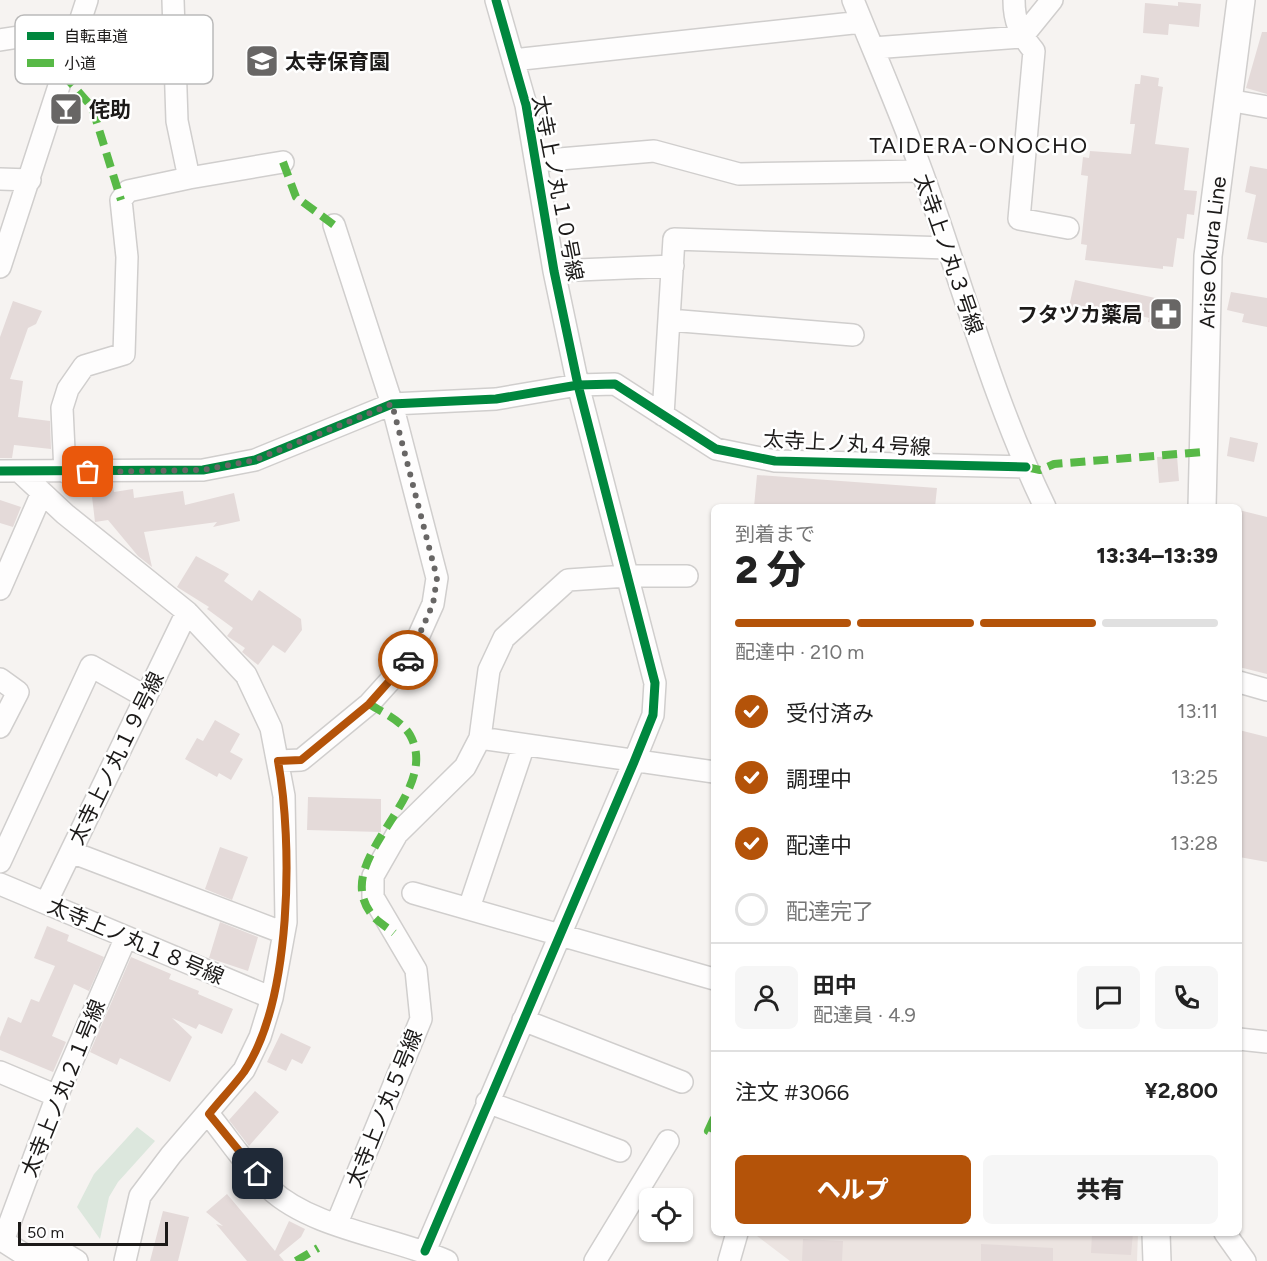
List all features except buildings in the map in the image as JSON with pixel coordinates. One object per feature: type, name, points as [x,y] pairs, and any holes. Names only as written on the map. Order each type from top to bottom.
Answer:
[{"type":"main road","name":"Arise Okura Line","points":[[1202,504],[1208,256],[1241,0]]},
{"type":"main road","points":[[1156,1236],[1157,1261]]},
{"type":"street","points":[[82,15],[87,0]]},
{"type":"street","points":[[173,0],[173,15]]},
{"type":"street","name":"太寺上ノ丸１０号線","points":[[425,1251],[634,762],[653,714],[656,683],[578,385],[554,271],[526,105],[496,0]]},
{"type":"street","name":"太寺上ノ丸３号線","points":[[853,0],[921,171],[980,346],[1026,467],[1044,504]]},
{"type":"street","points":[[1014,0],[1014,19],[1022,37],[1034,51],[1019,219],[1068,228]]},
{"type":"street","points":[[873,48],[1022,37],[1052,0]]},
{"type":"street","points":[[1229,0],[1241,0]]},
{"type":"street","points":[[513,60],[862,22]]},
{"type":"street","points":[[0,40],[15,38]]},
{"type":"street","points":[[0,267],[60,84]]},
{"type":"street","points":[[176,84],[177,121],[189,178]]},
{"type":"street","points":[[1228,100],[1267,107]]},
{"type":"street","points":[[536,161],[654,152],[739,174],[921,171]]},
{"type":"street","points":[[65,472],[62,408],[68,389],[84,366],[124,354],[127,257],[121,200],[128,191],[283,162]]},
{"type":"street","points":[[0,179],[30,180]]},
{"type":"street","points":[[278,761],[301,760],[369,704],[407,662],[433,604],[437,578],[392,404],[334,225]]},
{"type":"street","points":[[663,415],[674,239],[947,248]]},
{"type":"street","points":[[554,271],[673,266]]},
{"type":"street","points":[[669,320],[853,335]]},
{"type":"street","name":"太寺上ノ丸４号線","points":[[9,471],[203,470],[255,460],[392,404],[496,399],[578,385],[615,384],[717,449],[775,461],[1026,467]]},
{"type":"street","points":[[9,471],[187,612],[246,675],[271,728],[284,796],[286,922],[272,998],[260,1037],[244,1071],[171,1155],[140,1196],[125,1261]]},
{"type":"street","points":[[0,589],[41,495]]},
{"type":"street","name":"太寺上ノ丸５号線","points":[[337,1223],[421,1019],[416,970],[373,897],[373,876],[398,834],[465,767],[480,738],[489,669],[504,638],[568,580],[627,576],[687,576]]},
{"type":"street","name":"太寺上ノ丸１９号線","points":[[46,903],[187,612]]},
{"type":"street","points":[[0,862],[91,666],[146,697]]},
{"type":"street","points":[[0,679],[18,692],[0,727]]},
{"type":"street","points":[[1242,683],[1267,690]]},
{"type":"street","points":[[480,738],[711,772]]},
{"type":"street","points":[[469,908],[524,745]]},
{"type":"street","points":[[70,852],[284,933]]},
{"type":"street","name":"太寺上ノ丸１８号線","points":[[0,884],[272,998]]},
{"type":"street","points":[[413,893],[711,978]]},
{"type":"street","name":"太寺上ノ丸２１号線","points":[[2,1240],[57,1096],[126,937]]},
{"type":"street","points":[[523,1020],[682,1082]]},
{"type":"street","points":[[1242,1039],[1267,1042]]},
{"type":"street","points":[[0,1072],[57,1096]]},
{"type":"street","points":[[487,1102],[620,1151]]},
{"type":"street","points":[[209,1114],[270,1189],[312,1216],[425,1251],[447,1261]]},
{"type":"street","points":[[595,1261],[669,1141]]},
{"type":"street","points":[[729,1261],[736,1236]]},
{"type":"street","points":[[1227,1236],[1245,1261]]},
{"type":"street","points":[[2,1240],[25,1255],[67,1255],[77,1261]]},
{"type":"shaded area","points":[[137,1127],[155,1141],[118,1182],[109,1197],[100,1239],[77,1207],[94,1174]]},
{"type":"shaded area","points":[[757,1236],[1138,1236],[1137,1261],[790,1261]]},
{"type":"marked path","points":[[72,84],[92,107],[121,200]]},
{"type":"marked path","points":[[283,162],[296,197],[334,225]]},
{"type":"marked path","points":[[1026,467],[1040,470],[1054,464],[1203,452]]},
{"type":"marked path","points":[[369,704],[402,725],[410,735],[416,758],[412,781],[373,850],[364,873],[362,895],[373,916],[394,933]]},
{"type":"marked path","points":[[711,1124],[708,1131],[711,1132]]},
{"type":"marked path","points":[[296,1261],[318,1248]]},
{"type":"cycle path","points":[[425,1251],[634,762],[653,715],[655,683],[578,385],[554,271],[526,105],[496,0]]},
{"type":"cycle path","points":[[0,471],[203,470],[255,460],[392,404],[496,399],[578,385],[615,384],[716,449],[775,461],[1026,467]]},
{"type":"way so far","points":[[88,472],[203,470],[255,460],[392,404],[437,578],[433,604],[408,660]]},
{"type":"place","name":"太寺保育園","points":[[262,61]]},
{"type":"place","name":"侘助","points":[[66,109]]},
{"type":"place","name":"フタツカ薬局","points":[[1166,314]]},
{"type":"district","name":"TAIDERA-ONOCHO","points":[[979,145]]},
{"type":"route","points":[[258,1174],[209,1114],[244,1071],[260,1037],[272,998],[286,922],[284,796],[278,761],[301,760],[369,704],[408,660]]}]
